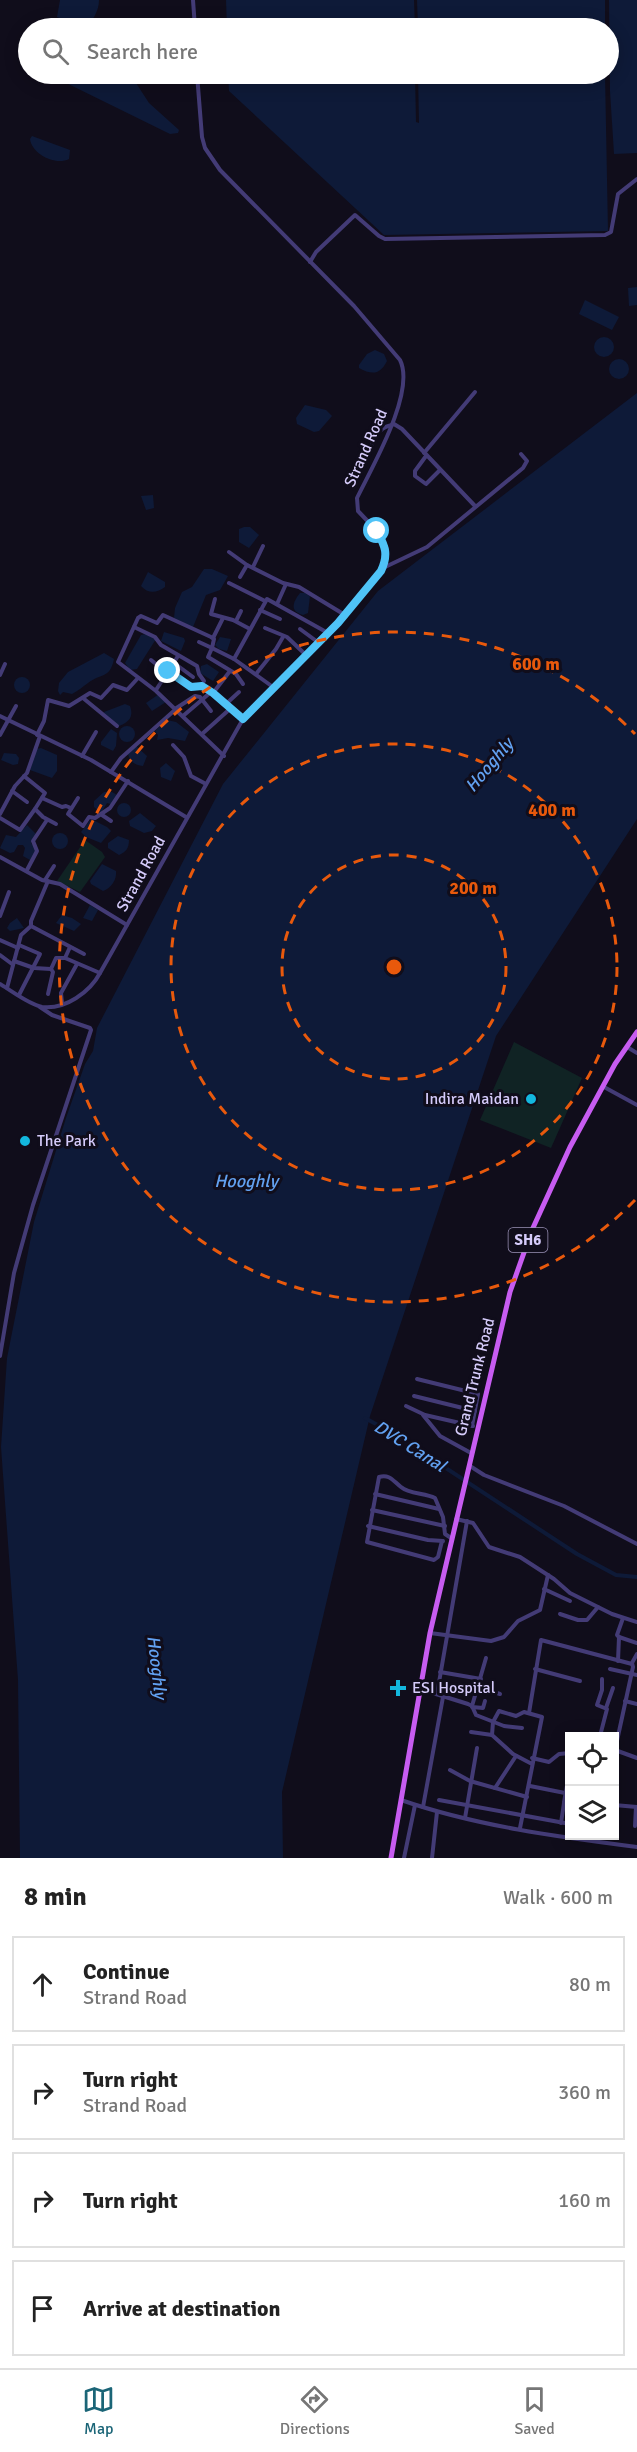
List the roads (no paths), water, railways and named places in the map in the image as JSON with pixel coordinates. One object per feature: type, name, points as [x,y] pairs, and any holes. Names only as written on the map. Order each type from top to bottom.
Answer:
[{"type":"main road","name":"Grand Trunk Road","points":[[391,1858],[430,1633],[471,1453],[474,1427],[510,1292],[527,1242],[570,1147],[615,1064],[637,1032]]},
{"type":"street","points":[[193,0],[194,18]]},
{"type":"street","name":"Strand Road","points":[[40,1006],[62,1003],[87,991],[100,973],[243,719],[345,615],[386,561],[387,549],[377,531],[356,506],[357,498],[393,425],[404,375],[400,360],[310,262],[220,170],[205,148],[198,84]]},
{"type":"street","points":[[310,262],[316,252],[355,215],[385,239],[605,235],[611,232],[618,194],[637,179]]},
{"type":"street","points":[[440,470],[426,484],[415,476],[415,471],[425,454],[475,392]]},
{"type":"street","points":[[370,448],[382,428],[393,425],[402,429],[475,506]]},
{"type":"street","points":[[382,568],[427,547],[526,464],[527,461],[521,454]]},
{"type":"street","points":[[240,577],[263,546]]},
{"type":"street","points":[[229,552],[250,566],[286,584],[299,587],[345,615]]},
{"type":"street","points":[[230,583],[265,601],[268,599],[328,633]]},
{"type":"street","points":[[277,604],[286,584]]},
{"type":"street","points":[[215,599],[212,614],[236,621],[250,629]]},
{"type":"street","points":[[234,658],[265,601]]},
{"type":"street","points":[[260,610],[280,620]]},
{"type":"street","points":[[236,621],[241,611]]},
{"type":"street","points":[[213,638],[163,615],[157,622],[139,616],[118,661],[156,691],[224,756]]},
{"type":"street","points":[[223,618],[213,638],[208,657],[230,671],[243,684]]},
{"type":"street","points":[[134,627],[155,637],[161,645],[197,666],[204,681]]},
{"type":"street","points":[[265,628],[287,637],[307,656]]},
{"type":"street","points":[[300,629],[319,643]]},
{"type":"street","points":[[256,674],[283,637]]},
{"type":"street","points":[[199,642],[234,658],[273,687]]},
{"type":"street","points":[[156,691],[178,656]]},
{"type":"street","points":[[151,660],[191,687],[202,686],[227,703],[243,719]]},
{"type":"street","points":[[173,663],[193,676]]},
{"type":"street","points":[[0,675],[5,664]]},
{"type":"street","points":[[183,716],[211,692],[230,671]]},
{"type":"street","points":[[24,776],[44,792],[20,830],[0,813],[12,790],[30,767],[48,699],[69,706],[92,693],[101,698],[113,685],[127,690],[138,678]]},
{"type":"street","points":[[227,703],[239,692]]},
{"type":"street","points":[[111,772],[121,758],[192,697],[201,699],[211,711]]},
{"type":"street","points":[[83,698],[117,726]]},
{"type":"street","points":[[0,735],[16,706]]},
{"type":"street","points":[[201,734],[231,708]]},
{"type":"street","points":[[0,716],[82,756],[186,817]]},
{"type":"street","points":[[82,756],[96,732]]},
{"type":"street","points":[[173,745],[184,757],[191,776],[207,784]]},
{"type":"street","points":[[78,798],[68,814],[82,826],[90,817],[94,818],[102,814],[113,805],[128,781]]},
{"type":"street","points":[[12,790],[27,802]]},
{"type":"street","points":[[42,798],[61,807],[70,808]]},
{"type":"street","points":[[35,809],[56,824]]},
{"type":"street","points":[[102,814],[111,822]]},
{"type":"street","points":[[27,870],[37,851],[33,841],[47,819]]},
{"type":"street","points":[[0,857],[46,881],[60,884],[127,925]]},
{"type":"street","points":[[7,988],[22,933],[31,926],[46,881],[54,866]]},
{"type":"street","points":[[0,916],[9,892]]},
{"type":"street","points":[[31,926],[84,954]]},
{"type":"street","points":[[0,940],[40,954],[19,995]]},
{"type":"street","points":[[65,958],[70,947]]},
{"type":"street","points":[[0,955],[13,962],[34,968],[51,969]]},
{"type":"street","points":[[48,994],[51,969],[56,958],[65,958],[100,973]]},
{"type":"street","points":[[62,1003],[61,993],[77,964]]},
{"type":"street","points":[[0,984],[52,1015],[90,1028],[91,1033],[73,1078],[33,1205],[14,1273],[0,1356]]},
{"type":"street","points":[[627,1047],[637,1053]]},
{"type":"street","points":[[604,1087],[637,1105]]},
{"type":"street","points":[[406,1406],[423,1414],[474,1427],[478,1398],[476,1393],[417,1379]]},
{"type":"street","points":[[414,1396],[475,1411]]},
{"type":"street","points":[[423,1414],[440,1436],[471,1453]]},
{"type":"street","points":[[468,1466],[484,1475],[564,1506],[637,1544]]},
{"type":"street","points":[[386,1476],[396,1481],[401,1488],[432,1496],[440,1509],[445,1534],[438,1557],[434,1560],[369,1544],[366,1540],[380,1477],[386,1476]]},
{"type":"street","points":[[375,1494],[440,1509]]},
{"type":"street","points":[[372,1510],[445,1526]]},
{"type":"street","points":[[456,1517],[477,1527],[489,1547],[520,1557],[570,1593],[597,1607],[637,1622]]},
{"type":"street","points":[[437,1694],[467,1521]]},
{"type":"street","points":[[368,1526],[428,1540],[442,1541]]},
{"type":"street","points":[[445,1534],[451,1539]]},
{"type":"street","points":[[430,1633],[491,1641],[500,1640],[518,1622],[540,1610],[548,1575]]},
{"type":"street","points":[[544,1589],[570,1601]]},
{"type":"street","points":[[560,1614],[578,1620],[587,1620],[597,1607]]},
{"type":"street","points":[[618,1661],[619,1637],[617,1635],[623,1617]]},
{"type":"street","points":[[619,1637],[637,1643]]},
{"type":"street","points":[[529,1713],[539,1644],[543,1640],[632,1664]]},
{"type":"street","points":[[637,1655],[632,1664],[634,1674],[625,1701],[615,1750],[637,1758]]},
{"type":"street","points":[[486,1658],[482,1679],[472,1707],[474,1714],[504,1726],[522,1728]]},
{"type":"street","points":[[535,1669],[580,1681]]},
{"type":"street","points":[[610,1669],[634,1674]]},
{"type":"street","points":[[440,1672],[482,1679]]},
{"type":"street","points":[[602,1679],[602,1690],[597,1705],[606,1708]]},
{"type":"street","points":[[479,1687],[500,1694]]},
{"type":"street","points":[[601,1732],[613,1688]]},
{"type":"street","points":[[419,1689],[472,1707],[483,1708],[485,1701]]},
{"type":"street","points":[[423,1807],[444,1697]]},
{"type":"street","points":[[625,1701],[637,1704]]},
{"type":"street","points":[[492,1735],[493,1722],[499,1712],[516,1716],[522,1712],[542,1717],[532,1758],[530,1786],[520,1828]]},
{"type":"street","points":[[471,1732],[492,1735],[516,1756],[532,1764]]},
{"type":"street","points":[[465,1818],[477,1748]]},
{"type":"street","points":[[532,1758],[549,1762],[559,1754],[565,1754]]},
{"type":"street","points":[[495,1788],[516,1756]]},
{"type":"street","points":[[450,1770],[470,1781],[527,1797]]},
{"type":"street","points":[[530,1786],[565,1794]]},
{"type":"street","points":[[401,1800],[437,1812],[465,1818],[637,1847]]},
{"type":"street","points":[[439,1800],[565,1823]]},
{"type":"street","points":[[561,1823],[565,1800]]},
{"type":"street","points":[[404,1858],[415,1805]]},
{"type":"street","points":[[619,1805],[636,1807],[635,1826]]},
{"type":"street","points":[[432,1858],[437,1812]]},
{"type":"water","points":[[60,0],[99,0],[93,18],[57,17]]},
{"type":"water","points":[[226,0],[414,0],[415,18],[227,18]]},
{"type":"water","points":[[417,0],[605,0],[605,18],[418,18]]},
{"type":"water","points":[[609,0],[637,0],[637,153],[614,154],[610,84],[619,84],[619,18],[609,18]]},
{"type":"water","points":[[68,84],[137,84],[149,103],[179,130],[178,133],[170,134]]},
{"type":"water","points":[[229,84],[415,84],[416,122],[419,123],[418,84],[605,84],[608,231],[384,235],[229,91]]},
{"type":"water","points":[[32,136],[70,150],[69,159],[51,160],[40,154],[32,144],[30,139]]},
{"type":"water","points":[[637,287],[637,305],[629,306],[628,288]]},
{"type":"water","points":[[585,300],[619,317],[612,330],[579,314]]},
{"type":"water","points":[[604,337],[611,340],[614,347],[611,354],[604,357],[597,354],[594,347],[597,340]]},
{"type":"water","points":[[375,350],[384,354],[387,361],[382,369],[372,373],[359,368],[367,354]]},
{"type":"water","points":[[619,359],[626,362],[629,369],[626,376],[619,379],[612,376],[609,369],[612,362]]},
{"type":"water","name":"Hooghly","points":[[637,393],[637,819],[496,1036],[370,1416],[282,1792],[283,1858],[20,1858],[18,1680],[1,1447],[7,1358],[34,1222],[66,1118],[85,1064],[93,1051],[97,1028],[223,784],[378,591]]},
{"type":"water","points":[[305,405],[326,410],[332,416],[319,431],[314,432],[297,424],[296,418]]},
{"type":"water","points":[[153,495],[154,508],[146,510],[141,496]]},
{"type":"water","points":[[250,527],[259,535],[249,548],[239,542],[239,529]]},
{"type":"water","points":[[204,569],[212,569],[228,576],[220,590],[206,595],[193,627],[174,618],[175,608],[182,592],[192,587]]},
{"type":"water","points":[[148,572],[165,582],[165,587],[153,592],[144,589],[141,586]]},
{"type":"water","points":[[300,593],[310,596],[308,613],[303,615],[294,609]]},
{"type":"water","points":[[164,632],[184,638],[181,651],[161,641]]},
{"type":"water","points":[[146,634],[156,639],[137,669],[130,670],[125,663],[141,635]]},
{"type":"water","points":[[220,637],[231,639],[227,651],[215,645]]},
{"type":"water","points":[[104,653],[114,659],[107,673],[72,694],[63,692],[60,695],[59,683],[68,672]]},
{"type":"water","points":[[207,664],[219,672],[213,681],[200,673],[201,666]]},
{"type":"water","points":[[22,677],[28,679],[30,685],[28,691],[22,693],[16,691],[14,685],[16,679]]},
{"type":"water","points":[[159,694],[166,702],[152,711],[146,703]]},
{"type":"water","points":[[125,704],[130,706],[131,713],[130,719],[123,724],[119,726],[105,715],[104,712]]},
{"type":"water","points":[[167,720],[176,722],[189,732],[185,741],[168,738],[157,740],[158,735],[155,731]]},
{"type":"water","points":[[127,726],[133,728],[135,734],[133,740],[127,742],[121,740],[119,734],[121,728]]},
{"type":"water","points":[[111,729],[117,733],[116,746],[113,751],[101,745]]},
{"type":"water","points":[[136,746],[147,756],[143,766],[133,763],[129,757],[128,754]]},
{"type":"water","points":[[41,748],[57,755],[57,771],[52,778],[30,770],[36,749]]},
{"type":"water","points":[[4,753],[16,754],[19,758],[18,764],[13,765],[1,760]]},
{"type":"water","points":[[166,763],[175,771],[171,781],[161,777],[160,768]]},
{"type":"water","points":[[104,792],[117,795],[114,805],[107,803],[101,813],[94,807],[94,801]]},
{"type":"water","points":[[121,803],[127,803],[131,810],[127,817],[121,817],[117,813],[117,807]]},
{"type":"water","points":[[140,813],[156,826],[152,831],[144,833],[130,826],[129,821]]},
{"type":"water","points":[[91,819],[111,831],[101,843],[86,837],[81,832]]},
{"type":"water","points":[[27,825],[36,834],[31,843],[37,850],[30,860],[23,856],[25,848],[23,845],[18,845],[14,852],[10,853],[0,848],[6,835],[16,837]]},
{"type":"water","points":[[60,833],[66,835],[68,841],[66,847],[60,849],[54,847],[52,841],[54,835]]},
{"type":"water","points":[[118,836],[129,840],[127,849],[119,855],[108,848],[108,843]]},
{"type":"water","points":[[102,864],[116,871],[113,883],[103,891],[90,881]]},
{"type":"water","points":[[90,905],[98,910],[92,921],[83,918]]},
{"type":"water","points":[[62,915],[81,924],[74,931],[56,923]]},
{"type":"water","points":[[17,918],[24,928],[10,931],[7,928]]},
{"type":"waterway","name":"DVC Canal","points":[[365,1418],[394,1434],[577,1554],[616,1575],[637,1577]]},
{"type":"place","name":"Indira Maidan","points":[[531,1099]]},
{"type":"place","name":"The Park","points":[[25,1141]]},
{"type":"place","name":"ESI Hospital","points":[[398,1688]]}]
